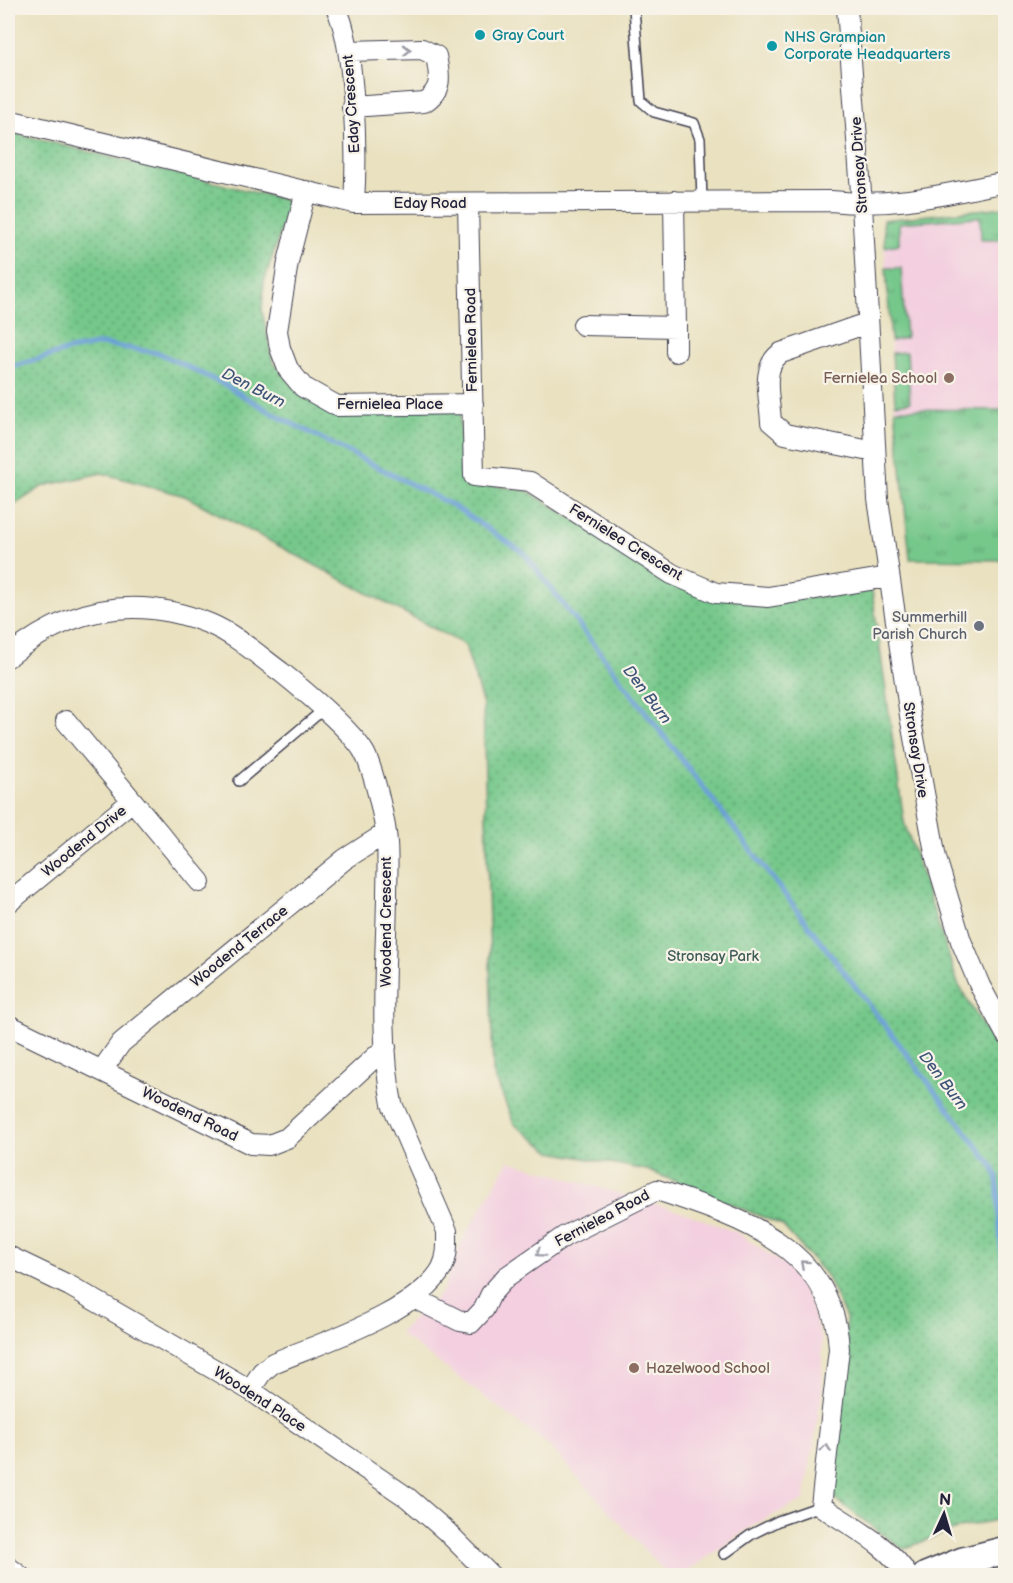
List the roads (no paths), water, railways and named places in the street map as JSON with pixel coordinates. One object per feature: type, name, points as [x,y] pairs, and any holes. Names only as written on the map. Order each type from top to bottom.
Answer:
[{"type":"street","name":"Eday Crescent","points":[[336,8],[343,21],[348,51],[352,106],[354,202]]},
{"type":"street","name":"Stronsay Drive","points":[[847,8],[862,205],[875,452],[888,577],[921,784],[936,858],[961,941],[980,987],[1005,1035]]},
{"type":"street","points":[[348,51],[422,49],[436,56],[439,70],[440,86],[434,96],[424,102],[352,106]]},
{"type":"street","name":"Eday Road","points":[[8,120],[354,202],[831,201],[862,205],[930,199],[1005,182]]},
{"type":"street","name":"Fernielea Place","points":[[306,191],[288,262],[277,331],[279,348],[288,369],[303,387],[337,406],[473,404]]},
{"type":"street","points":[[674,201],[676,352]]},
{"type":"street","name":"Fernielea Road","points":[[468,203],[474,476]]},
{"type":"street","points":[[867,324],[781,353],[772,359],[768,368],[768,378],[771,422],[778,430],[785,434],[875,452]]},
{"type":"street","points":[[583,325],[676,327]]},
{"type":"street","name":"Fernielea Crescent","points":[[474,476],[530,482],[672,574],[716,592],[768,597],[888,577]]},
{"type":"street","name":"Woodend Crescent","points":[[8,657],[34,636],[87,612],[131,608],[174,612],[212,625],[244,645],[324,709],[364,752],[386,833],[386,1047],[392,1104],[447,1232],[448,1250],[442,1267],[429,1285],[414,1298],[375,1320],[273,1363],[262,1372],[250,1390]]},
{"type":"street","name":"Woodend Drive","points":[[69,734],[132,801],[187,876]]},
{"type":"street","name":"Woodend Drive","points":[[8,903],[132,801]]},
{"type":"street","name":"Woodend Terrace","points":[[102,1070],[121,1043],[345,859],[386,833]]},
{"type":"street","name":"Woodend Road","points":[[8,1025],[251,1144],[269,1145],[287,1138],[386,1047]]},
{"type":"street","name":"Fernielea Road","points":[[414,1298],[460,1321],[471,1323],[484,1309],[491,1294],[506,1277],[565,1236],[657,1190],[727,1213],[777,1240],[818,1277],[838,1325],[837,1372],[821,1506]]},
{"type":"street","name":"Woodend Place","points":[[8,1256],[70,1286],[250,1390],[408,1498],[491,1575]]},
{"type":"street","points":[[821,1506],[882,1548],[900,1563],[908,1575]]},
{"type":"street","points":[[926,1575],[963,1561],[1005,1550]]},
{"type":"street","points":[[8,1567],[20,1575]]},
{"type":"lane","points":[[634,8],[641,101],[654,112],[694,123],[700,139],[702,201]]},
{"type":"lane","points":[[239,781],[324,709]]},
{"type":"lane","points":[[724,1554],[752,1534],[778,1521],[821,1506]]},
{"type":"waterway","name":"Den Burn","points":[[8,368],[69,350],[101,344],[159,353],[225,385],[281,418],[452,505],[524,553],[993,1167],[997,1176],[1006,1339]]},
{"type":"place","name":"Gray Court","points":[[480,35]]},
{"type":"place","name":"NHS Grampian Corporate Headquarters","points":[[772,46]]},
{"type":"place","name":"Fernielea School","points":[[949,378]]},
{"type":"place","name":"Summerhill Parish Church","points":[[979,626]]},
{"type":"place","name":"Hazelwood School","points":[[634,1368]]},
{"type":"park label","name":"Stronsay Park","points":[[713,956]]}]
